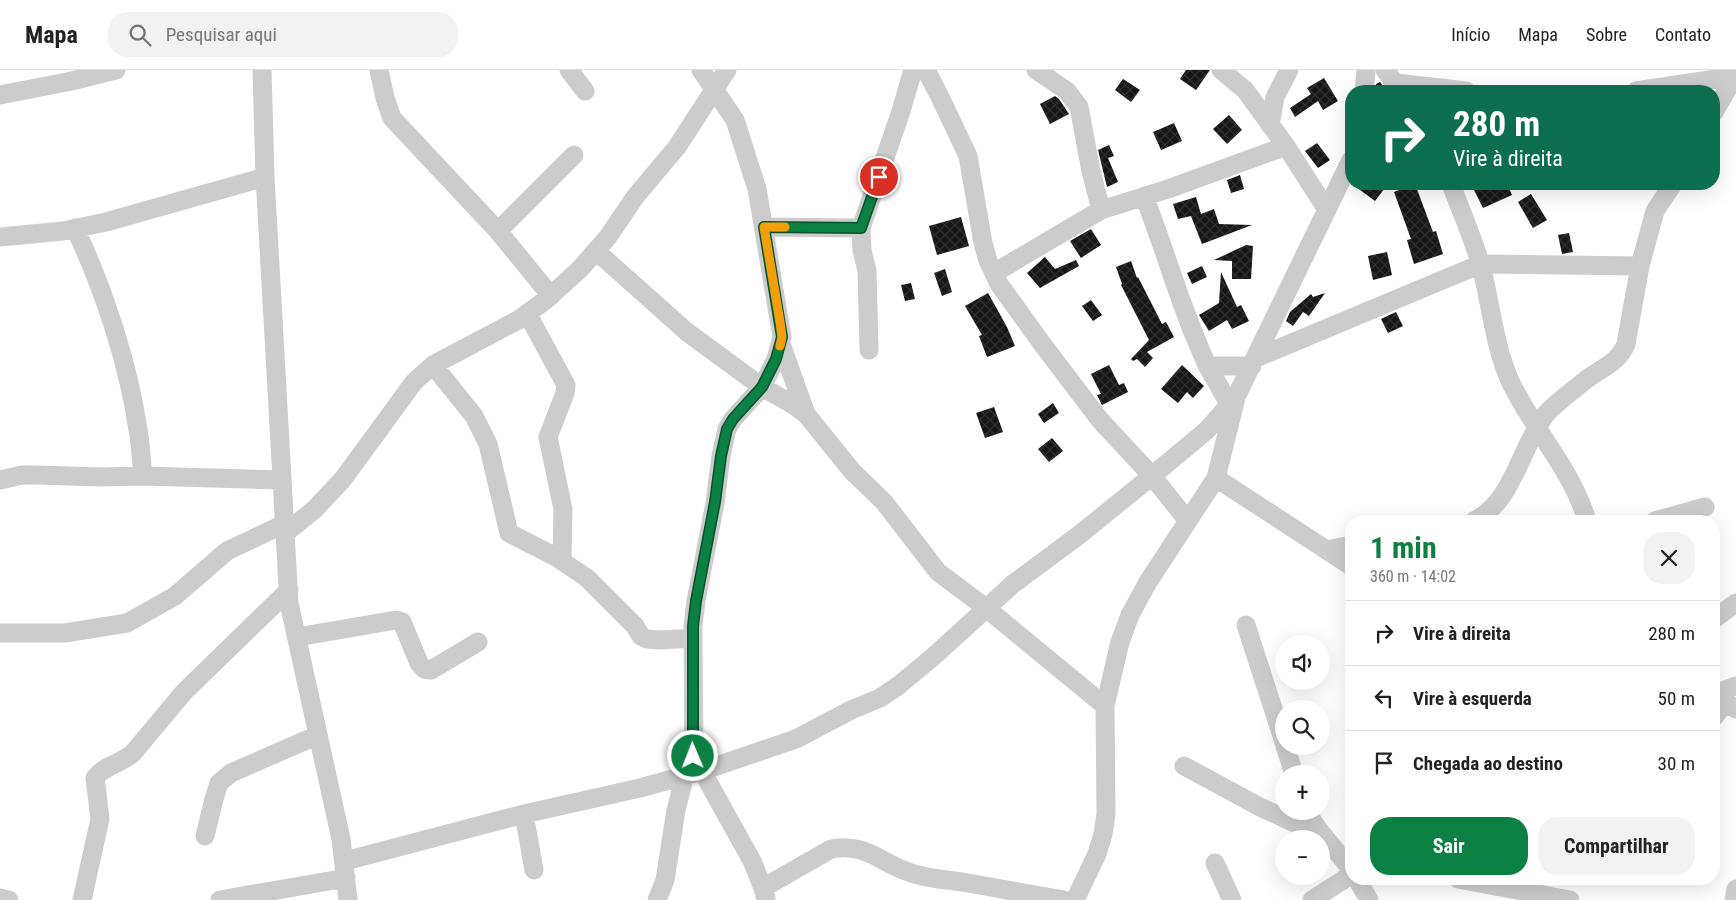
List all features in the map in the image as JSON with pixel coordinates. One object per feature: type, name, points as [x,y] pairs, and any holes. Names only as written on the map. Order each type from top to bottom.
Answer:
[{"type":"street","points":[[0,95],[116,70]]},
{"type":"street","points":[[262,70],[265,177],[288,590],[346,869],[348,900]]},
{"type":"street","points":[[379,70],[385,98],[392,118],[498,231],[551,296]]},
{"type":"street","points":[[569,70],[585,91]]},
{"type":"street","points":[[701,70],[736,120],[757,188],[780,322],[781,344],[806,414]]},
{"type":"street","points":[[0,633],[64,633],[127,623],[175,596],[227,552],[284,529],[314,509],[343,479],[414,382],[432,365],[528,313],[551,296],[580,269],[608,237],[635,197],[677,147],[727,70]]},
{"type":"street","points":[[869,350],[866,271],[862,250],[861,228],[913,70]]},
{"type":"street","points":[[926,70],[968,156],[982,243],[999,284],[1037,338],[1100,420],[1152,476],[1188,521]]},
{"type":"street","points":[[1036,70],[1067,91],[1079,108],[1091,171],[1101,210]]},
{"type":"street","points":[[1221,70],[1245,90],[1286,146],[1327,210]]},
{"type":"street","points":[[1270,125],[1275,97],[1289,70]]},
{"type":"street","points":[[1365,85],[1366,70]]},
{"type":"street","points":[[1674,85],[1736,75]]},
{"type":"street","points":[[1720,102],[1736,75]]},
{"type":"street","points":[[1394,82],[1418,85]]},
{"type":"street","points":[[994,273],[1101,210],[1286,146]]},
{"type":"street","points":[[498,231],[574,155]]},
{"type":"street","points":[[220,900],[346,869],[524,814],[640,788],[694,773],[796,739],[851,710],[880,698],[912,674],[1013,584],[1078,535],[1207,430],[1233,400],[1254,362],[1345,172]]},
{"type":"street","points":[[0,237],[30,235],[106,222],[265,177]]},
{"type":"street","points":[[1453,190],[1481,265],[1504,365],[1536,429],[1568,475],[1585,515]]},
{"type":"street","points":[[1482,515],[1493,506],[1507,487],[1546,413],[1586,380],[1621,356],[1626,344],[1640,266],[1655,211],[1669,190]]},
{"type":"street","points":[[1075,900],[1094,861],[1103,834],[1106,814],[1105,706],[1120,642],[1130,615],[1148,582],[1216,478],[1233,400],[1208,366],[1189,320],[1144,196]]},
{"type":"street","points":[[764,227],[861,228]]},
{"type":"street","points":[[75,228],[96,278],[125,364],[138,430],[143,476]]},
{"type":"street","points":[[596,251],[687,332],[762,387],[806,414],[852,471],[884,502],[938,572],[986,608],[1105,706]]},
{"type":"street","points":[[1208,366],[1254,362],[1461,271],[1481,265],[1640,266]]},
{"type":"street","points":[[528,313],[566,385],[565,393],[548,437],[563,509],[562,560]]},
{"type":"street","points":[[657,900],[665,880],[676,810],[694,773],[693,638],[696,601],[727,429],[733,419],[762,387],[781,344]]},
{"type":"street","points":[[432,365],[474,416],[488,444],[509,533],[562,560],[587,578],[635,626],[640,636],[647,639],[693,638]]},
{"type":"street","points":[[0,480],[22,475],[36,475],[281,480]]},
{"type":"street","points":[[1216,478],[1345,564]]},
{"type":"street","points":[[1675,515],[1704,507]]},
{"type":"street","points":[[1326,550],[1345,546]]},
{"type":"street","points":[[82,900],[100,820],[95,778],[100,770],[125,760],[133,753],[184,692],[288,590]]},
{"type":"street","points":[[1720,615],[1736,603]]},
{"type":"street","points":[[297,637],[396,620],[402,622],[419,663],[424,669],[431,670],[478,642]]},
{"type":"street","points":[[1246,625],[1275,714]]},
{"type":"street","points":[[1722,700],[1736,686]]},
{"type":"street","points":[[205,836],[220,783],[231,773],[318,735]]},
{"type":"street","points":[[1184,766],[1260,807],[1337,845]]},
{"type":"street","points":[[694,773],[752,861],[765,894],[831,849],[844,847],[880,858],[917,876],[1064,900]]},
{"type":"street","points":[[524,814],[534,870]]},
{"type":"street","points":[[1312,820],[1317,829],[1337,845],[1345,859]]},
{"type":"street","points":[[1215,863],[1232,900]]},
{"type":"street","points":[[1312,900],[1345,879]]},
{"type":"street","points":[[1360,885],[1369,900]]},
{"type":"street","points":[[1494,886],[1570,900]]},
{"type":"street","points":[[1734,900],[1736,889]]},
{"type":"street","points":[[0,898],[9,900]]},
{"type":"building","points":[[1186,70],[1210,70],[1196,90],[1180,79]]},
{"type":"building","points":[[1324,78],[1338,101],[1323,110],[1318,101],[1295,117],[1290,108],[1311,94],[1307,88]]},
{"type":"building","points":[[1123,79],[1140,90],[1131,102],[1115,90]]},
{"type":"building","points":[[1055,96],[1069,114],[1050,124],[1040,104]]},
{"type":"building","points":[[1229,115],[1242,130],[1227,144],[1213,129]]},
{"type":"building","points":[[1174,123],[1182,141],[1161,150],[1153,132]]},
{"type":"building","points":[[1317,143],[1330,160],[1318,168],[1305,151]]},
{"type":"building","points":[[1109,145],[1114,156],[1108,158],[1118,182],[1107,187],[1098,150]]},
{"type":"building","points":[[1240,175],[1244,189],[1231,193],[1227,180]]},
{"type":"building","points":[[1360,190],[1383,190],[1375,201]]},
{"type":"building","points":[[1399,190],[1417,190],[1433,232],[1436,231],[1443,254],[1414,264],[1407,240],[1411,239],[1394,192]]},
{"type":"building","points":[[1474,190],[1510,190],[1512,195],[1483,208]]},
{"type":"building","points":[[1531,194],[1547,220],[1533,228],[1518,202]]},
{"type":"building","points":[[1196,197],[1201,214],[1214,209],[1219,224],[1252,225],[1202,244],[1191,216],[1178,219],[1173,204]]},
{"type":"building","points":[[961,217],[969,246],[937,255],[929,226]]},
{"type":"building","points":[[1091,229],[1101,245],[1081,258],[1070,241]]},
{"type":"building","points":[[1569,233],[1573,252],[1562,254],[1558,235]]},
{"type":"building","points":[[1246,245],[1253,246],[1251,279],[1232,279],[1232,261],[1214,260]]},
{"type":"building","points":[[1387,252],[1392,275],[1373,280],[1368,256]]},
{"type":"building","points":[[1045,257],[1055,269],[1076,260],[1079,266],[1040,288],[1027,273]]},
{"type":"building","points":[[1131,261],[1137,278],[1162,324],[1166,322],[1174,337],[1147,352],[1153,358],[1145,367],[1137,359],[1133,361],[1131,359],[1149,340],[1121,285],[1116,267]]},
{"type":"building","points":[[1202,266],[1207,277],[1192,284],[1187,273]]},
{"type":"building","points":[[945,269],[952,292],[942,296],[934,273]]},
{"type":"building","points":[[1221,272],[1237,307],[1241,305],[1249,321],[1232,329],[1227,320],[1209,331],[1199,315],[1219,303]]},
{"type":"building","points":[[911,283],[915,299],[905,301],[901,285]]},
{"type":"building","points":[[988,293],[1015,346],[987,357],[979,336],[982,335],[965,306]]},
{"type":"building","points":[[1325,293],[1309,316],[1303,312],[1293,326],[1286,321],[1290,312],[1311,294],[1313,297]]},
{"type":"building","points":[[1091,300],[1102,315],[1093,321],[1082,306]]},
{"type":"building","points":[[1396,312],[1403,326],[1388,333],[1381,319]]},
{"type":"building","points":[[1109,365],[1119,385],[1124,383],[1128,392],[1102,405],[1097,395],[1101,394],[1091,374]]},
{"type":"building","points":[[1182,365],[1204,386],[1193,398],[1187,392],[1178,403],[1161,389]]},
{"type":"building","points":[[1053,403],[1059,413],[1044,423],[1038,414]]},
{"type":"building","points":[[994,407],[1003,432],[985,438],[976,413]]},
{"type":"building","points":[[1052,438],[1063,451],[1049,462],[1038,449]]},
{"type":"slow traffic","points":[[780,346],[782,337],[780,322],[764,227],[785,227]]},
{"type":"route","points":[[693,756],[693,626],[715,502],[721,456],[727,429],[733,419],[762,387],[776,359],[782,337],[764,227],[861,228],[879,177]]}]
